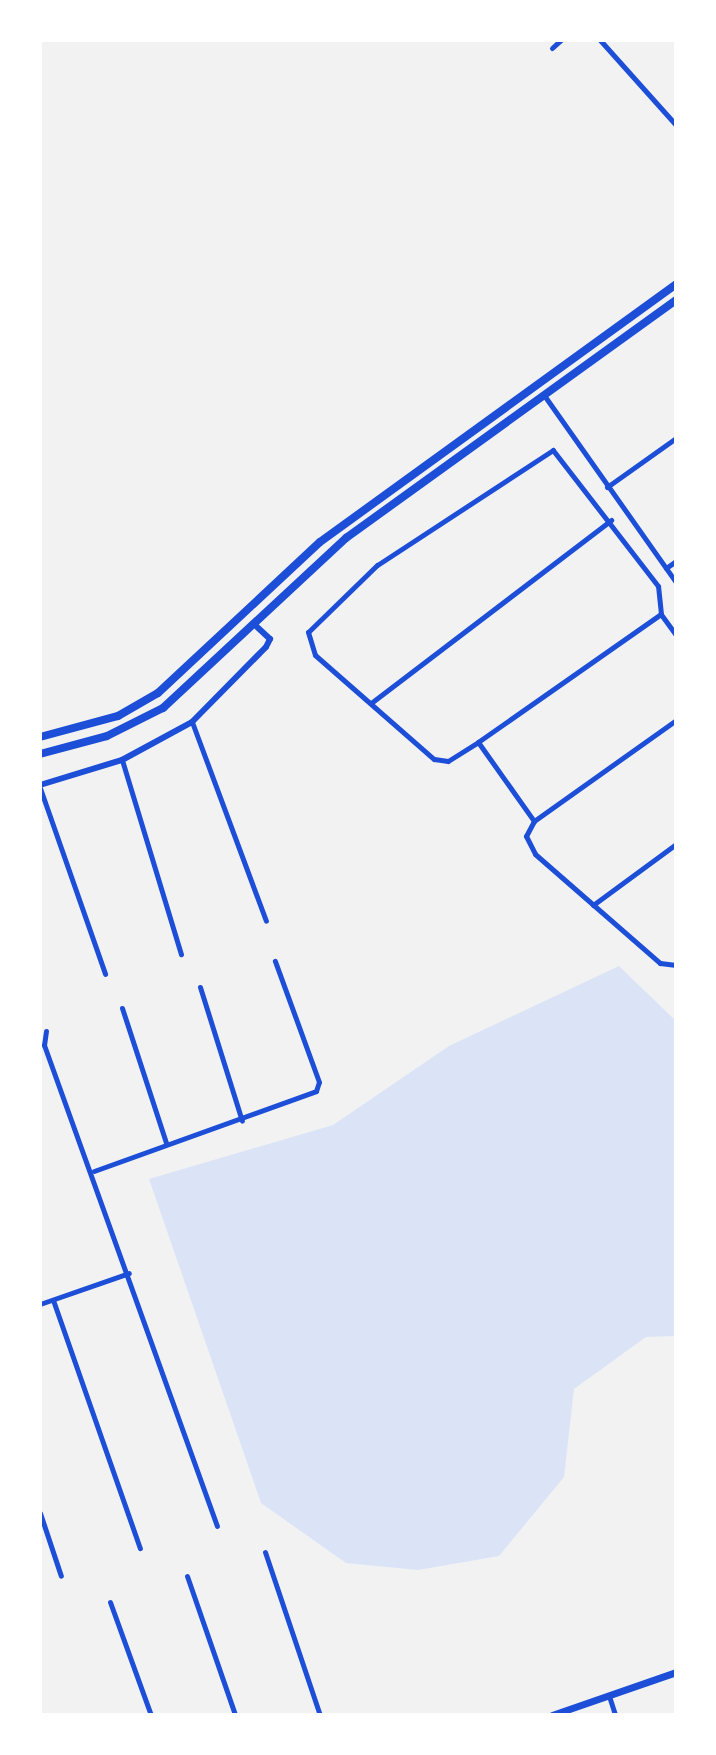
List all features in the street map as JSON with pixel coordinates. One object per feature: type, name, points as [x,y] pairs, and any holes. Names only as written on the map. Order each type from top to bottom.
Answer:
[{"type":"main road","points":[[40,737],[118,716],[158,693],[320,542],[676,284]]},
{"type":"main road","points":[[40,754],[149,716],[255,625],[346,538],[546,398],[676,300]]},
{"type":"main road","points":[[552,1715],[676,1672]]},
{"type":"street","points":[[552,48],[561,40]]},
{"type":"street","points":[[600,40],[676,125]]},
{"type":"street","points":[[546,398],[676,582]]},
{"type":"street","points":[[607,487],[676,438]]},
{"type":"street","points":[[661,614],[478,742],[440,762],[371,703],[309,641],[311,625],[377,565],[553,450],[611,520],[658,586],[661,614],[676,635]]},
{"type":"street","points":[[371,703],[611,520]]},
{"type":"street","points":[[666,568],[676,561]]},
{"type":"street","points":[[105,974],[40,786],[122,760],[192,722],[266,647],[270,639],[255,625]]},
{"type":"street","points":[[674,965],[593,905],[527,843],[534,821],[676,720]]},
{"type":"street","points":[[192,722],[266,921]]},
{"type":"street","points":[[478,742],[534,821]]},
{"type":"street","points":[[122,760],[181,954]]},
{"type":"street","points":[[593,905],[676,844]]},
{"type":"street","points":[[94,1171],[166,1143],[242,1121],[309,1096],[319,1082],[275,961]]},
{"type":"street","points":[[200,987],[242,1121]]},
{"type":"street","points":[[122,1008],[166,1143]]},
{"type":"street","points":[[46,1031],[44,1045],[94,1171],[217,1526]]},
{"type":"street","points":[[40,1304],[129,1273]]},
{"type":"street","points":[[53,1300],[140,1548]]},
{"type":"street","points":[[40,1513],[61,1576]]},
{"type":"street","points":[[265,1552],[320,1715]]},
{"type":"street","points":[[187,1576],[235,1715]]},
{"type":"street","points":[[110,1602],[151,1715]]},
{"type":"street","points":[[609,1696],[615,1715]]},
{"type":"shaded area","points":[[619,966],[676,1021],[676,1336],[646,1337],[574,1389],[564,1477],[499,1556],[418,1570],[346,1563],[261,1503],[149,1179],[333,1125],[449,1046]]}]
